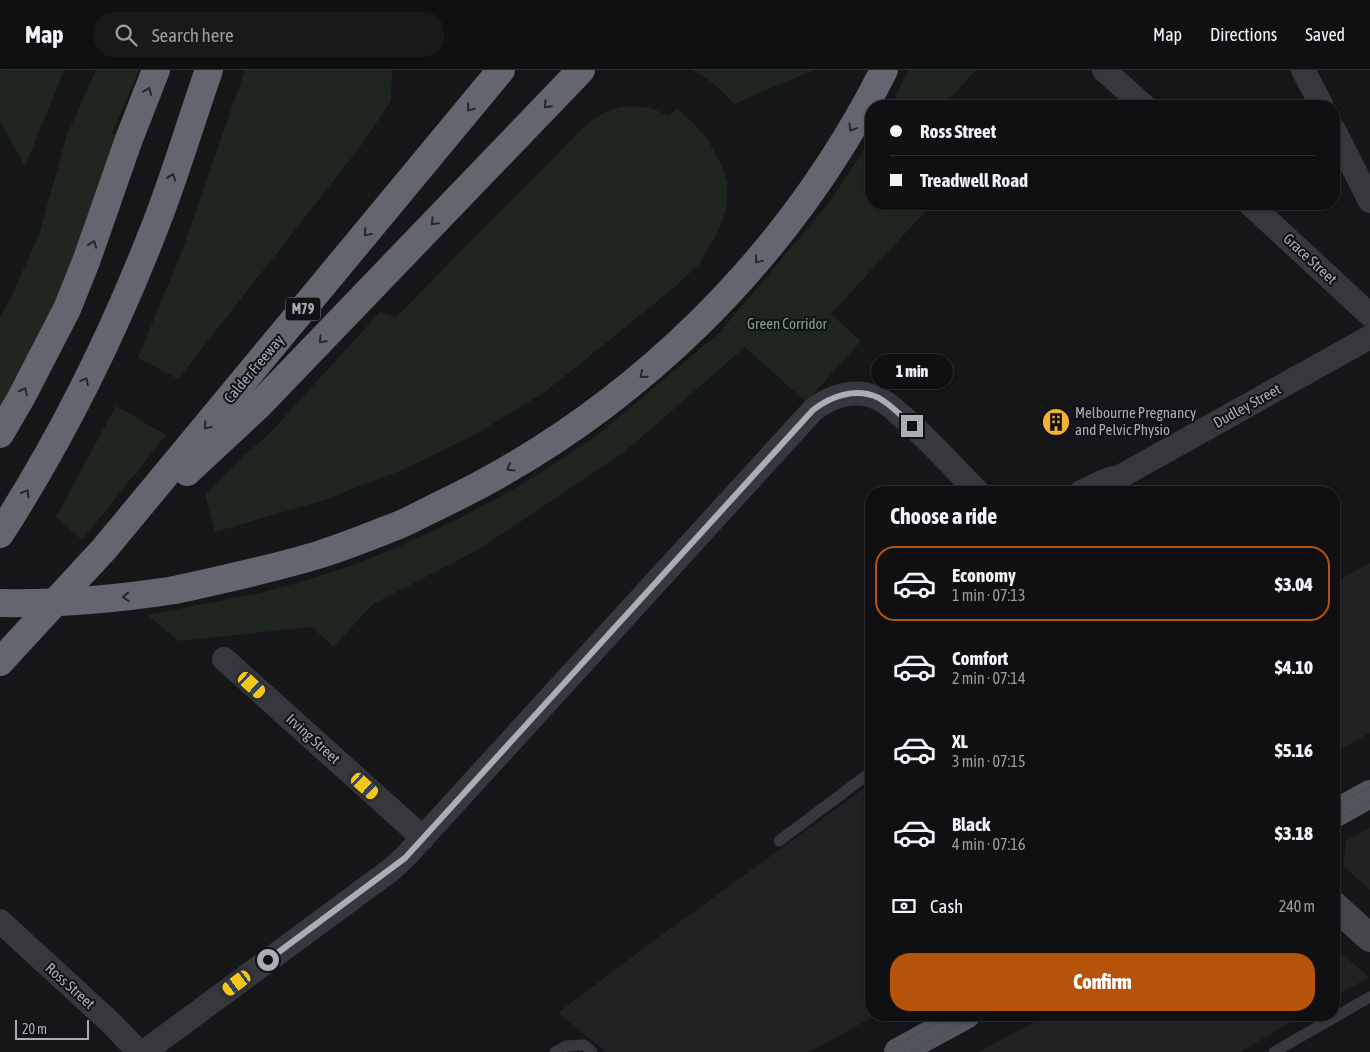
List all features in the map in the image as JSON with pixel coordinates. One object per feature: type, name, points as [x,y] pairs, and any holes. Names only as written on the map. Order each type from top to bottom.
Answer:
[{"type":"highway","points":[[0,434],[21,398],[67,309],[156,70]]},
{"type":"highway","points":[[0,534],[26,494],[64,425],[116,317],[156,223],[209,70]]},
{"type":"highway","name":"Calder Freeway","points":[[0,662],[105,548],[500,70]]},
{"type":"highway","points":[[105,548],[258,406],[581,70]]},
{"type":"highway","points":[[868,100],[884,70]]},
{"type":"highway","points":[[0,603],[27,604],[137,596],[174,590],[263,570],[323,553],[396,526],[473,490],[519,463],[592,415],[659,362],[716,306],[754,265],[816,186],[865,106]]},
{"type":"main road","points":[[1340,811],[1370,794]]},
{"type":"main road","points":[[1340,910],[1370,938]]},
{"type":"main road","points":[[898,1052],[955,1021]]},
{"type":"street","points":[[1104,70],[1137,100]]},
{"type":"street","points":[[1303,70],[1319,100]]},
{"type":"street","points":[[1340,142],[1370,200]]},
{"type":"street","name":"Grace Street","points":[[1256,210],[1370,315]]},
{"type":"street","name":"Dudley Street","points":[[1109,486],[1123,476],[1370,337]]},
{"type":"street","points":[[144,1052],[392,869],[423,838],[813,410],[824,402],[836,396],[856,394],[878,398],[923,436],[972,486]]},
{"type":"street","name":"Dudley Street","points":[[1094,486],[1123,476]]},
{"type":"street","name":"Irving Street","points":[[224,660],[423,838]]},
{"type":"street","name":"Ross Street","points":[[0,921],[110,1022],[139,1052]]},
{"type":"lane","points":[[779,841],[865,776]]},
{"type":"lane","points":[[1340,1015],[1370,998]]},
{"type":"lane","points":[[1274,1052],[1329,1021]]},
{"type":"lane","points":[[555,1052],[566,1046],[584,1045],[592,1052]]},
{"type":"shaded area","points":[[1370,563],[1370,733],[1340,749],[1340,580]]},
{"type":"shaded area","points":[[865,787],[865,1021],[809,1052],[606,1052],[558,1013]]},
{"type":"shaded area","points":[[1370,828],[1370,890],[1343,866],[1346,841]]},
{"type":"shaded area","points":[[1340,952],[1369,977],[1340,994]]},
{"type":"shaded area","points":[[1036,1021],[1293,1021],[1240,1052],[979,1052]]},
{"type":"green space","points":[[64,70],[25,166],[0,121],[0,71]]},
{"type":"green space","points":[[96,70],[139,70],[112,133],[123,140],[79,260],[0,419],[0,317],[39,235],[67,135]]},
{"type":"green space","points":[[245,70],[392,70],[391,101],[360,147],[178,379],[138,358],[183,248]]},
{"type":"green space","points":[[692,70],[814,70],[734,104],[715,85]]},
{"type":"green space","points":[[908,70],[976,70],[948,100],[894,100]]},
{"type":"green space","points":[[630,106],[651,108],[669,116],[677,109],[708,140],[721,164],[727,182],[727,206],[720,228],[700,263],[676,286],[545,392],[474,435],[402,470],[324,500],[215,532],[205,495],[243,456],[269,434],[380,312],[396,317],[587,124],[607,111]]},
{"type":"green space","name":"Green Corridor","points":[[865,149],[865,210],[926,210],[831,314],[861,341],[806,402],[745,347],[623,453],[478,550],[373,604],[333,647],[312,627],[179,641],[147,615],[264,592],[347,567],[384,553],[452,522],[514,489],[595,437],[719,333],[828,204]]},
{"type":"green space","points":[[116,406],[166,435],[82,540],[56,517]]},
{"type":"tram line","points":[[1340,804],[1370,787]]},
{"type":"tram line","points":[[1340,818],[1370,801]]},
{"type":"tram line","points":[[884,1052],[941,1021]]},
{"type":"tram line","points":[[910,1052],[967,1021]]},
{"type":"place","name":"Melbourne Pregnancy and Pelvic Physio","points":[[1056,422]]},
{"type":"route","points":[[268,960],[405,858],[813,410],[836,396],[847,394],[869,395],[878,398],[912,426]]}]
